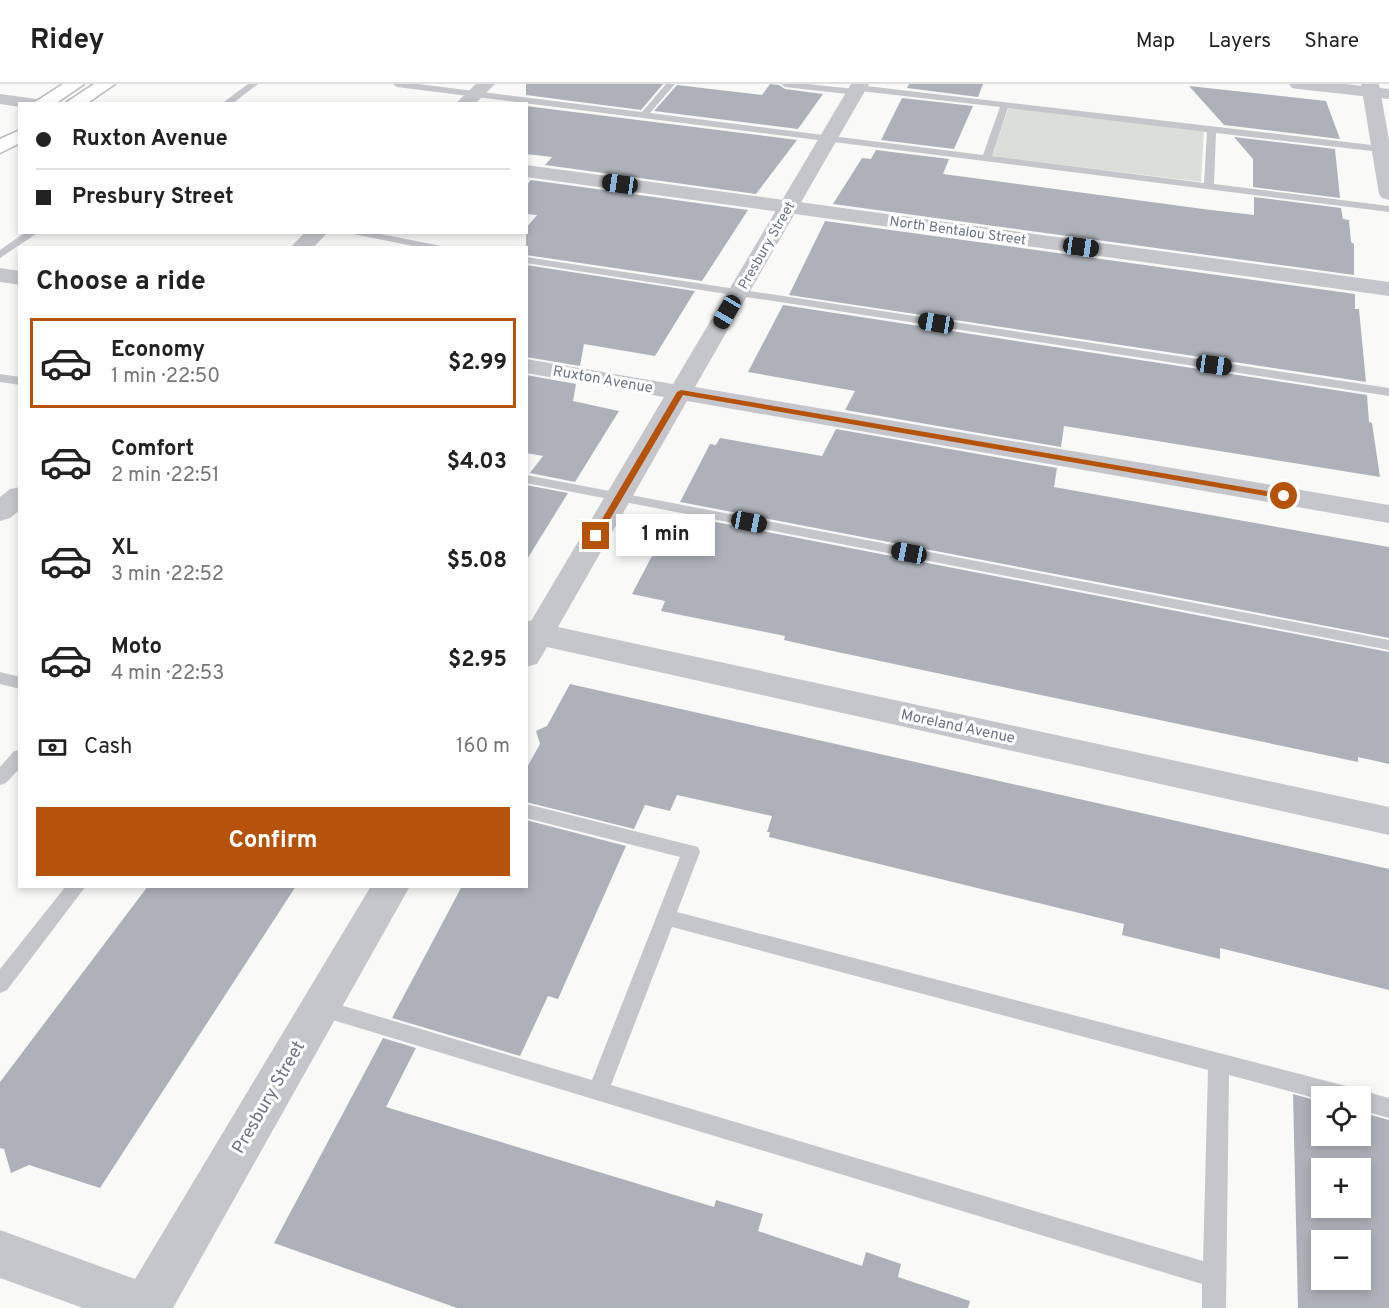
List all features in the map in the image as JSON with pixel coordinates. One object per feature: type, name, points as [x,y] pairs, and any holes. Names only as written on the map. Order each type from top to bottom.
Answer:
[{"type":"main road","points":[[44,102],[75,84]]},
{"type":"main road","points":[[76,102],[106,84]]},
{"type":"main road","points":[[0,127],[18,117]]},
{"type":"main road","points":[[0,147],[18,136]]},
{"type":"street","points":[[1298,84],[1377,90],[1389,194]]},
{"type":"street","name":"Presbury Street","points":[[531,640],[619,497],[858,88]]},
{"type":"street","points":[[0,99],[22,102]]},
{"type":"street","name":"North Bentalou Street","points":[[528,171],[1389,289]]},
{"type":"street","points":[[302,246],[316,234]]},
{"type":"street","points":[[0,275],[18,278]]},
{"type":"street","name":"Ruxton Avenue","points":[[528,366],[1389,514]]},
{"type":"street","points":[[0,513],[18,497]]},
{"type":"street","points":[[0,513],[18,518]]},
{"type":"street","name":"Moreland Avenue","points":[[531,640],[1389,821]]},
{"type":"street","name":"Presbury Street","points":[[146,1308],[391,888]]},
{"type":"street","points":[[0,1254],[146,1308]]},
{"type":"lane","points":[[228,102],[254,84]]},
{"type":"lane","points":[[397,84],[1389,209]]},
{"type":"lane","points":[[644,115],[671,84]]},
{"type":"lane","points":[[785,84],[858,88],[1385,149]]},
{"type":"lane","points":[[986,159],[1005,105]]},
{"type":"lane","points":[[1209,186],[1212,129]]},
{"type":"lane","points":[[0,255],[31,234]]},
{"type":"lane","points":[[360,234],[434,246]]},
{"type":"lane","points":[[528,260],[1389,392]]},
{"type":"lane","points":[[0,378],[18,381]]},
{"type":"lane","points":[[528,479],[1389,645]]},
{"type":"lane","points":[[0,678],[18,682]]},
{"type":"lane","points":[[0,778],[18,758]]},
{"type":"lane","points":[[528,811],[692,852],[598,1092]]},
{"type":"lane","points":[[0,984],[75,888]]},
{"type":"lane","points":[[666,916],[1311,1087]]},
{"type":"lane","points":[[320,1008],[1214,1276]]},
{"type":"lane","points":[[1214,1308],[1219,1063]]},
{"type":"lane","points":[[1371,1103],[1389,1108]]},
{"type":"shaded area","points":[[1009,107],[1204,130],[1201,182],[992,156]]},
{"type":"building","points":[[526,84],[663,84],[641,110],[526,95]]},
{"type":"building","points":[[770,84],[779,85],[785,89],[823,94],[798,129],[654,111],[677,85],[762,95]]},
{"type":"building","points":[[909,84],[983,84],[978,97],[907,88]]},
{"type":"building","points":[[1189,86],[1326,101],[1340,139],[1224,125]]},
{"type":"building","points":[[902,98],[973,106],[954,149],[881,140]]},
{"type":"building","points":[[528,106],[797,140],[756,194],[545,165],[552,157],[528,154]]},
{"type":"building","points":[[1234,137],[1335,149],[1340,198],[1253,187],[1253,159]]},
{"type":"building","points":[[876,150],[949,159],[943,174],[1203,209],[1254,215],[1254,197],[1341,208],[1343,219],[1349,220],[1351,242],[1354,244],[1354,275],[833,204],[862,158],[871,159]]},
{"type":"building","points":[[531,180],[748,210],[702,281],[528,255],[526,234],[528,234],[528,226],[537,215],[528,214],[528,184]]},
{"type":"building","points":[[825,221],[1355,294],[1355,309],[1359,309],[1366,382],[789,295]]},
{"type":"building","points":[[528,265],[695,291],[655,356],[584,344],[580,366],[528,357]]},
{"type":"building","points":[[783,305],[1367,395],[1369,422],[1372,423],[1380,477],[1064,426],[1061,447],[845,410],[855,391],[748,372]]},
{"type":"building","points":[[528,375],[576,384],[573,401],[619,411],[575,482],[530,473],[543,456],[528,453]]},
{"type":"building","points":[[836,429],[1057,468],[1054,487],[1389,547],[1389,638],[680,502],[710,444],[716,445],[720,438],[822,456]]},
{"type":"building","points":[[528,485],[568,493],[528,558]]},
{"type":"building","points":[[674,514],[1389,652],[1389,764],[1358,757],[1358,762],[828,650],[784,640],[785,636],[661,611],[665,601],[632,594]]},
{"type":"building","points":[[570,684],[1389,869],[1389,990],[1220,948],[1220,959],[1122,935],[1124,924],[769,837],[770,832],[767,832],[772,816],[677,795],[670,811],[645,805],[634,829],[528,802],[528,765],[540,744],[536,731],[547,726]]},
{"type":"building","points":[[528,821],[626,846],[558,999],[548,996],[520,1056],[392,1018],[461,888],[528,888]]},
{"type":"building","points":[[146,888],[295,888],[100,1188],[29,1165],[11,1173],[4,1149],[0,1148],[0,1082]]},
{"type":"building","points":[[383,1038],[416,1048],[386,1107],[714,1207],[716,1200],[763,1214],[758,1231],[862,1266],[866,1252],[901,1264],[898,1277],[970,1301],[968,1308],[457,1308],[274,1243]]},
{"type":"building","points":[[1293,1094],[1311,1099],[1311,1146],[1371,1146],[1371,1115],[1389,1120],[1389,1308],[1298,1308]]},
{"type":"route","points":[[596,536],[681,392],[1284,496]]}]
